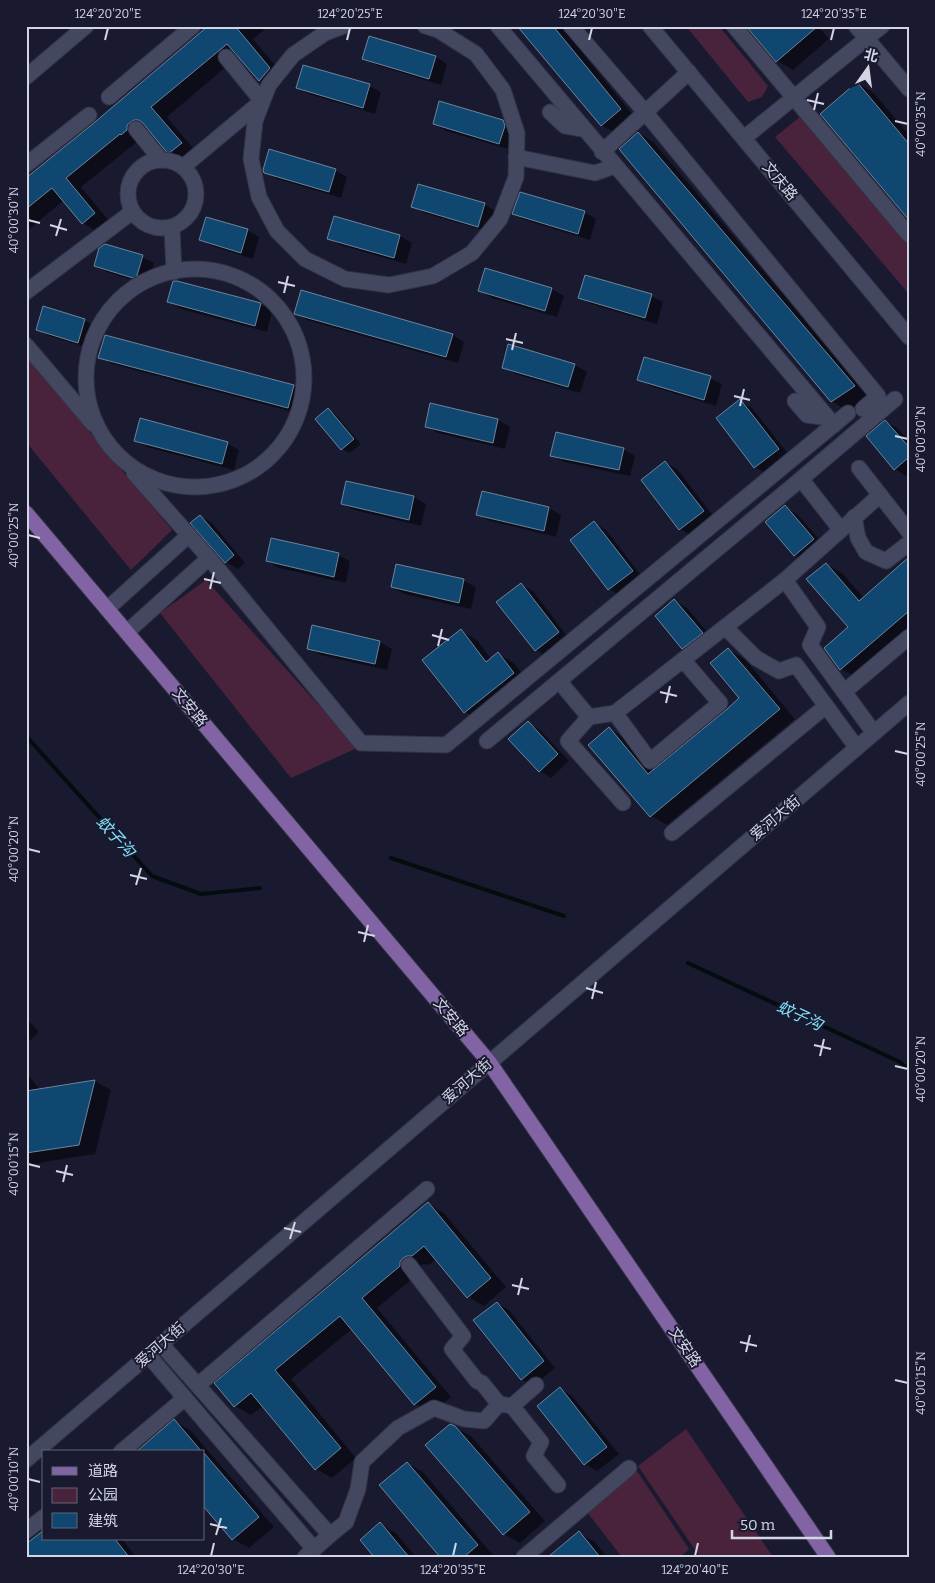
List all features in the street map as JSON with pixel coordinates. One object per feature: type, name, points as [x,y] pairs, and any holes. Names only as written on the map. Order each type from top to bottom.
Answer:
[{"type":"main road","name":"文安路","points":[[26,512],[489,1062],[828,1557]]},
{"type":"street","points":[[26,77],[86,26]]},
{"type":"street","points":[[109,97],[193,26]]},
{"type":"street","points":[[344,26],[325,32],[293,55],[269,85],[255,121],[251,159],[259,197],[277,231],[305,259],[345,279],[389,285],[433,276],[472,253],[500,219],[516,177],[517,132],[503,90],[476,54],[438,30],[425,26]]},
{"type":"street","points":[[498,26],[602,152],[831,421]]},
{"type":"street","points":[[26,345],[98,429],[121,459],[210,558],[361,743],[446,745],[831,421],[856,411],[878,396],[646,112],[571,26]]},
{"type":"street","name":"文庆路","points":[[650,26],[909,337]]},
{"type":"street","points":[[734,26],[909,235]]},
{"type":"street","points":[[856,26],[909,89]]},
{"type":"street","points":[[744,138],[882,26]]},
{"type":"street","points":[[226,57],[262,101]]},
{"type":"street","points":[[602,152],[689,72]]},
{"type":"street","points":[[183,167],[262,101]]},
{"type":"street","points":[[550,112],[565,126],[583,129]]},
{"type":"street","points":[[26,165],[89,114]]},
{"type":"street","points":[[136,129],[161,160]]},
{"type":"street","points":[[516,157],[596,173],[615,166]]},
{"type":"street","points":[[161,160],[173,161],[191,175],[195,184],[196,200],[190,215],[182,222],[172,227],[161,229],[151,227],[140,221],[132,212],[128,201],[128,189],[131,178],[139,168],[149,162],[161,160]]},
{"type":"street","points":[[26,292],[132,212]]},
{"type":"street","points":[[172,227],[174,272]]},
{"type":"street","points":[[98,429],[86,393],[88,355],[100,323],[121,297],[150,278],[183,269],[217,271],[249,283],[276,304],[295,332],[304,365],[302,403],[287,437],[262,465],[228,482],[190,487],[153,479],[121,459]]},
{"type":"street","points":[[487,741],[895,399]]},
{"type":"street","points":[[795,401],[807,415],[831,421]]},
{"type":"street","points":[[859,468],[909,532]]},
{"type":"street","points":[[801,479],[841,530]]},
{"type":"street","points":[[623,803],[568,741],[589,717],[615,714],[785,580],[880,495]]},
{"type":"street","points":[[854,517],[858,538],[866,552],[886,561],[909,543]]},
{"type":"street","points":[[107,609],[189,535]]},
{"type":"street","points":[[127,632],[210,558]]},
{"type":"street","points":[[785,580],[818,627],[810,645],[874,732]]},
{"type":"street","points":[[725,627],[756,658],[779,671],[796,665],[857,748]]},
{"type":"street","points":[[844,692],[909,637]]},
{"type":"street","points":[[615,714],[650,761],[720,704],[683,660]]},
{"type":"street","points":[[559,681],[589,717]]},
{"type":"street","name":"爱河大街","points":[[26,1460],[909,703]]},
{"type":"street","points":[[672,833],[826,706]]},
{"type":"street","points":[[198,1385],[428,1189]]},
{"type":"street","points":[[409,1265],[464,1336],[452,1349],[476,1381],[482,1383],[541,1442],[534,1456],[558,1484]]},
{"type":"street","points":[[161,1344],[330,1535]]},
{"type":"street","points":[[148,1355],[310,1553],[346,1522],[358,1489],[362,1462],[398,1428],[434,1408],[464,1419],[484,1421],[536,1385]]},
{"type":"street","points":[[123,1450],[185,1398]]},
{"type":"street","points":[[524,1557],[629,1468]]},
{"type":"street","points":[[26,1532],[42,1519]]},
{"type":"green space","points":[[686,26],[719,26],[768,86],[762,97],[748,102]]},
{"type":"green space","points":[[801,116],[909,246],[909,294],[775,137]]},
{"type":"green space","points":[[26,356],[172,530],[131,570],[26,442]]},
{"type":"green space","points":[[206,580],[357,748],[291,778],[160,613]]},
{"type":"green space","points":[[686,1429],[773,1557],[700,1557],[638,1466]]},
{"type":"green space","points":[[637,1471],[689,1549],[680,1557],[622,1557],[587,1512]]},
{"type":"building","points":[[208,26],[235,26],[270,68],[259,81],[227,44],[151,107],[182,143],[168,154],[143,123],[139,120],[134,120],[127,125],[127,130],[66,178],[95,213],[82,224],[52,188],[26,209],[26,178]]},
{"type":"building","points":[[517,26],[553,26],[621,109],[601,126]]},
{"type":"building","points":[[746,26],[818,26],[776,62]]},
{"type":"building","points":[[369,36],[436,56],[429,79],[362,59]]},
{"type":"building","points":[[303,65],[370,84],[363,108],[296,88]]},
{"type":"building","points":[[857,82],[909,144],[909,220],[820,114]]},
{"type":"building","points":[[439,101],[503,120],[505,126],[499,144],[433,124]]},
{"type":"building","points":[[638,132],[855,386],[831,402],[619,149]]},
{"type":"building","points":[[269,149],[336,169],[329,192],[264,173],[263,170]]},
{"type":"building","points":[[418,184],[485,203],[478,227],[411,207]]},
{"type":"building","points":[[520,192],[585,211],[578,234],[512,214]]},
{"type":"building","points":[[334,216],[400,235],[394,258],[327,239]]},
{"type":"building","points":[[206,217],[248,229],[241,253],[199,240]]},
{"type":"building","points":[[105,244],[143,255],[136,279],[94,266],[99,248]]},
{"type":"building","points":[[485,268],[552,288],[545,311],[478,291]]},
{"type":"building","points":[[585,275],[652,294],[645,318],[578,298]]},
{"type":"building","points":[[173,281],[261,303],[255,326],[167,302]]},
{"type":"building","points":[[301,290],[453,334],[446,357],[294,314]]},
{"type":"building","points":[[43,306],[85,319],[78,343],[36,330]]},
{"type":"building","points":[[105,335],[294,385],[288,408],[98,358]]},
{"type":"building","points":[[508,344],[575,364],[568,387],[502,368]]},
{"type":"building","points":[[644,357],[711,376],[704,400],[637,380]]},
{"type":"building","points":[[740,399],[779,449],[754,468],[716,418]]},
{"type":"building","points":[[430,403],[498,419],[493,443],[425,427]]},
{"type":"building","points":[[328,408],[354,439],[341,450],[315,419]]},
{"type":"building","points":[[140,418],[228,442],[222,464],[134,441]]},
{"type":"building","points":[[885,420],[909,447],[909,457],[894,470],[866,436]]},
{"type":"building","points":[[556,432],[624,448],[619,470],[550,456]]},
{"type":"building","points":[[665,461],[704,511],[679,530],[641,480]]},
{"type":"building","points":[[346,481],[414,496],[409,520],[341,504]]},
{"type":"building","points":[[482,491],[549,507],[544,531],[476,515]]},
{"type":"building","points":[[785,505],[814,539],[794,556],[765,522]]},
{"type":"building","points":[[200,515],[234,555],[225,563],[190,523]]},
{"type":"building","points":[[594,521],[633,571],[608,590],[570,540]]},
{"type":"building","points":[[271,538],[339,553],[334,577],[266,561]]},
{"type":"building","points":[[909,557],[909,611],[840,670],[824,648],[848,627],[806,579],[826,563],[859,601]]},
{"type":"building","points":[[396,564],[464,579],[459,603],[391,587]]},
{"type":"building","points":[[521,583],[559,632],[535,651],[496,602]]},
{"type":"building","points":[[674,599],[703,633],[682,649],[655,616]]},
{"type":"building","points":[[312,625],[380,641],[375,664],[307,649]]},
{"type":"building","points":[[461,629],[486,662],[498,652],[514,673],[464,713],[422,660]]},
{"type":"building","points":[[728,648],[780,709],[650,817],[588,745],[609,727],[648,774],[739,698],[710,663]]},
{"type":"building","points":[[528,721],[558,754],[539,772],[508,739]]},
{"type":"building","points":[[95,1080],[79,1145],[26,1153],[26,1091]]},
{"type":"building","points":[[428,1202],[491,1278],[467,1298],[424,1246],[412,1256],[403,1258],[400,1266],[362,1298],[436,1387],[414,1405],[340,1316],[275,1370],[341,1448],[315,1470],[251,1393],[234,1407],[214,1383]]},
{"type":"building","points":[[497,1302],[544,1361],[521,1380],[473,1320]]},
{"type":"building","points":[[560,1387],[607,1447],[584,1465],[537,1406]]},
{"type":"building","points":[[174,1419],[200,1450],[138,1450]]},
{"type":"building","points":[[450,1424],[455,1426],[530,1512],[503,1535],[425,1445]]},
{"type":"building","points":[[205,1454],[259,1517],[232,1540],[205,1508]]},
{"type":"building","points":[[407,1462],[478,1545],[464,1557],[440,1557],[379,1485]]},
{"type":"building","points":[[380,1522],[409,1557],[374,1557],[360,1540]]},
{"type":"building","points":[[579,1531],[600,1557],[548,1557]]},
{"type":"building","points":[[42,1532],[42,1540],[116,1540],[129,1557],[26,1557],[26,1544]]},
{"type":"waterway","name":"蚊子沟","points":[[26,736],[152,876],[201,894],[260,888]]},
{"type":"waterway","name":"蚊子沟","points":[[391,858],[564,916]]},
{"type":"waterway","name":"蚊子沟","points":[[688,963],[900,1062],[909,1070]]}]
